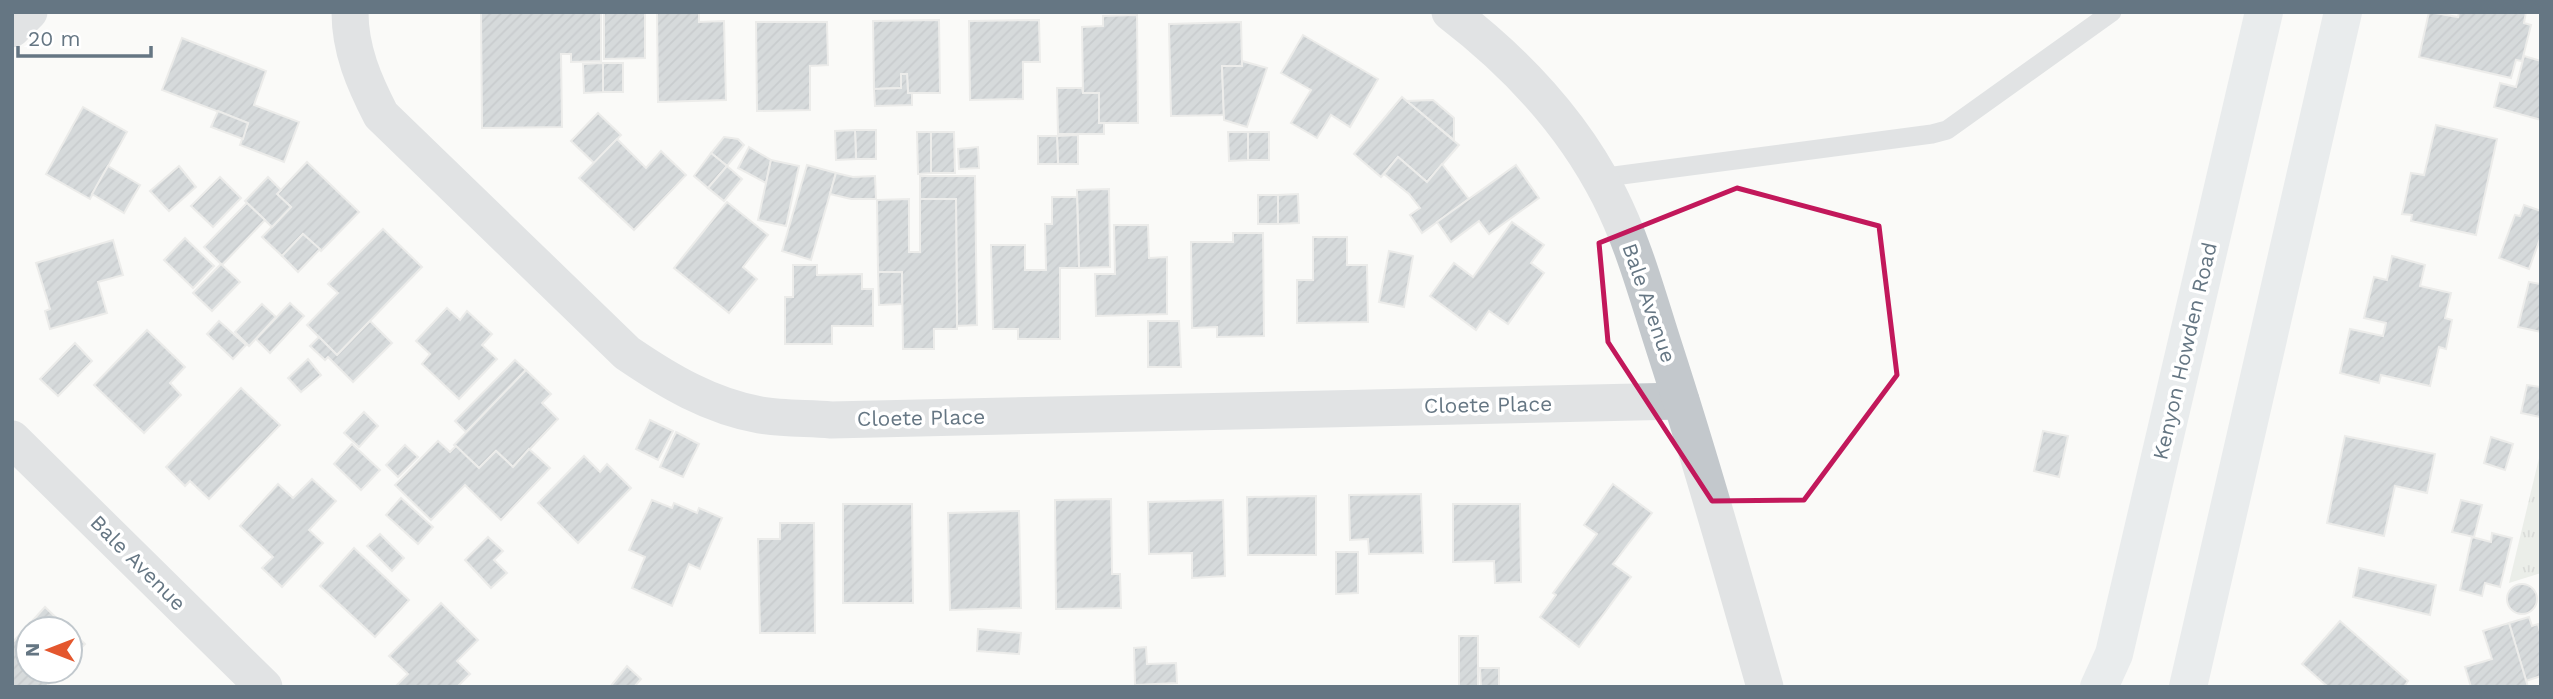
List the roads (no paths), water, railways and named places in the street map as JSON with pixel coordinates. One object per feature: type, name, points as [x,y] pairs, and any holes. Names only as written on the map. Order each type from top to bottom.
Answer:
[{"type":"street","points":[[12,29],[29,12]]},
{"type":"street","name":"Cloete Place","points":[[350,12],[350,32],[361,76],[381,115],[627,353],[666,380],[705,399],[760,415],[831,420],[1681,401]]},
{"type":"street","name":"Bale Avenue","points":[[1450,12],[1485,39],[1543,97],[1581,148],[1609,195],[1633,251],[1681,401],[1765,687]]},
{"type":"street","name":"Kenyon Howden Road","points":[[2099,687],[2114,654],[2264,12]]},
{"type":"street","points":[[2188,687],[2343,12]]},
{"type":"street","name":"Bale Avenue","points":[[12,439],[264,687]]},
{"type":"street","name":"Bale Avenue","points":[[1754,648],[1786,687]]},
{"type":"lane","points":[[1599,178],[1947,130],[2112,12]]}]
